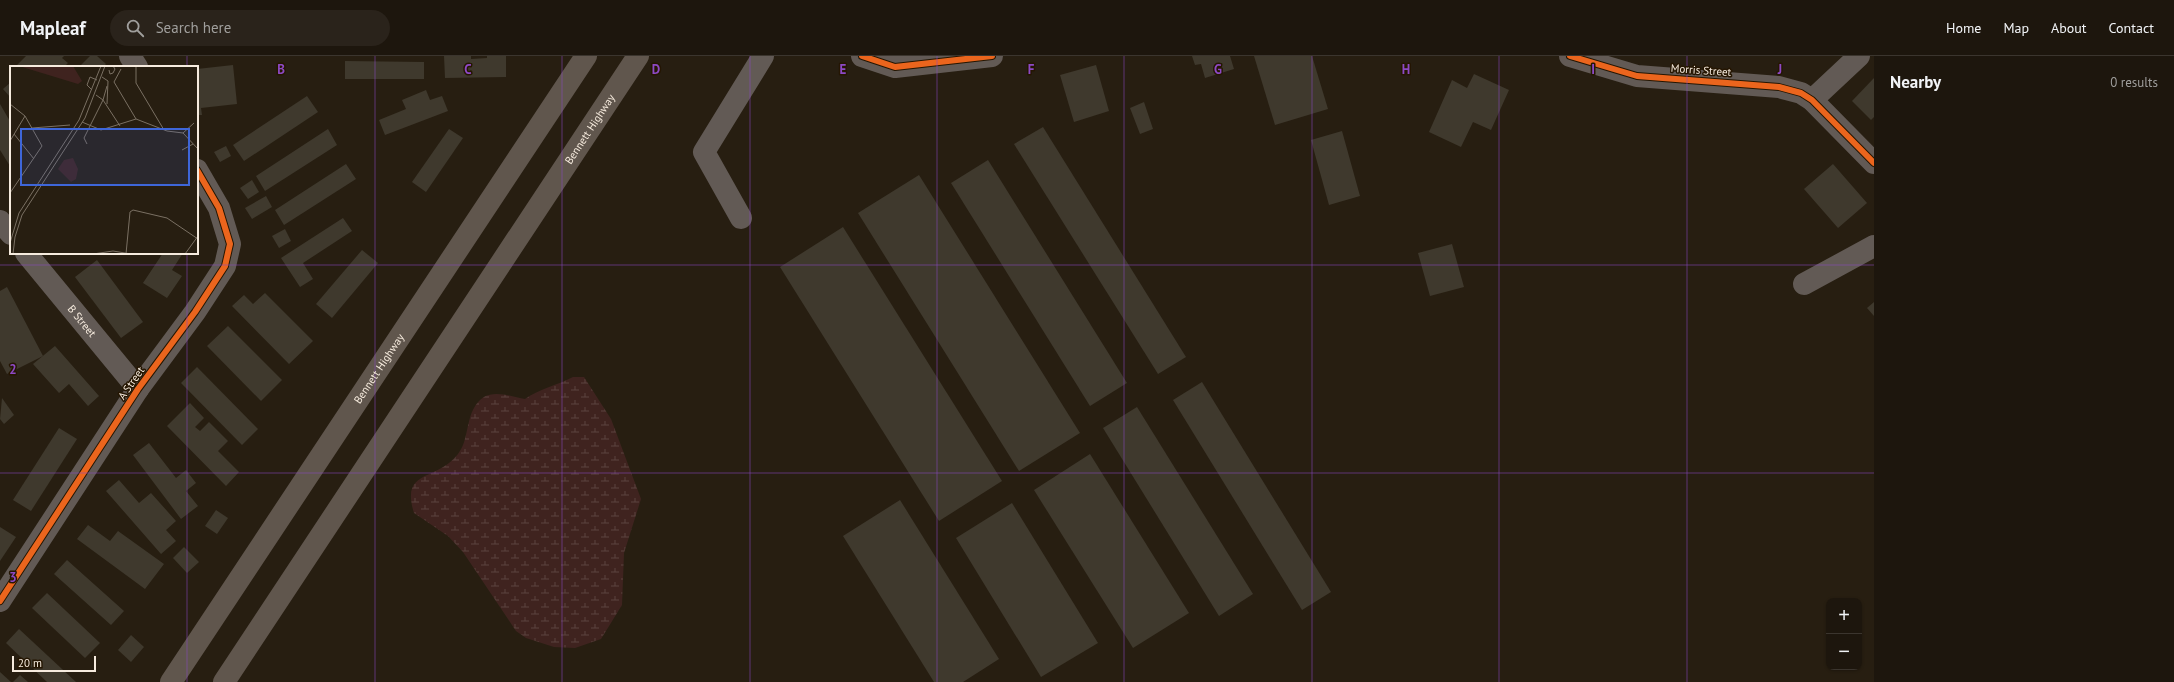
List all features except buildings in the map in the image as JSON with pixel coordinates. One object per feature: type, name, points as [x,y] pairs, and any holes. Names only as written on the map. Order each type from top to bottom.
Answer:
[{"type":"highway","name":"Bennett Highway","points":[[171,682],[586,56]]},
{"type":"highway","name":"Bennett Highway","points":[[224,682],[638,56]]},
{"type":"street","points":[[130,56],[136,66]]},
{"type":"street","points":[[741,218],[704,152],[763,56]]},
{"type":"street","points":[[862,56],[895,67],[992,56]]},
{"type":"street","name":"Morris Street","points":[[1570,56],[1595,60],[1637,76],[1779,87],[1801,93],[1812,100],[1874,163]]},
{"type":"street","points":[[1812,100],[1859,56]]},
{"type":"street","name":"A Street","points":[[0,601],[138,389],[195,312],[225,266],[230,244],[224,223],[219,208],[198,172]]},
{"type":"street","points":[[0,221],[10,233]]},
{"type":"street","points":[[1804,284],[1874,246]]},
{"type":"street","name":"B Street","points":[[27,254],[138,389]]},
{"type":"green space","points":[[573,377],[584,377],[611,419],[641,499],[624,553],[622,605],[601,639],[575,648],[554,647],[526,638],[516,631],[463,552],[448,536],[414,513],[411,499],[412,489],[416,482],[450,463],[458,454],[465,440],[473,409],[484,397],[499,394],[525,399],[536,392]]},
{"type":"cycle path","points":[[862,56],[895,67],[992,56]]},
{"type":"cycle path","points":[[1570,56],[1637,76],[1779,87],[1801,93],[1812,100],[1874,163]]},
{"type":"cycle path","points":[[0,601],[138,389],[195,312],[225,266],[230,244],[219,208],[198,172]]}]
